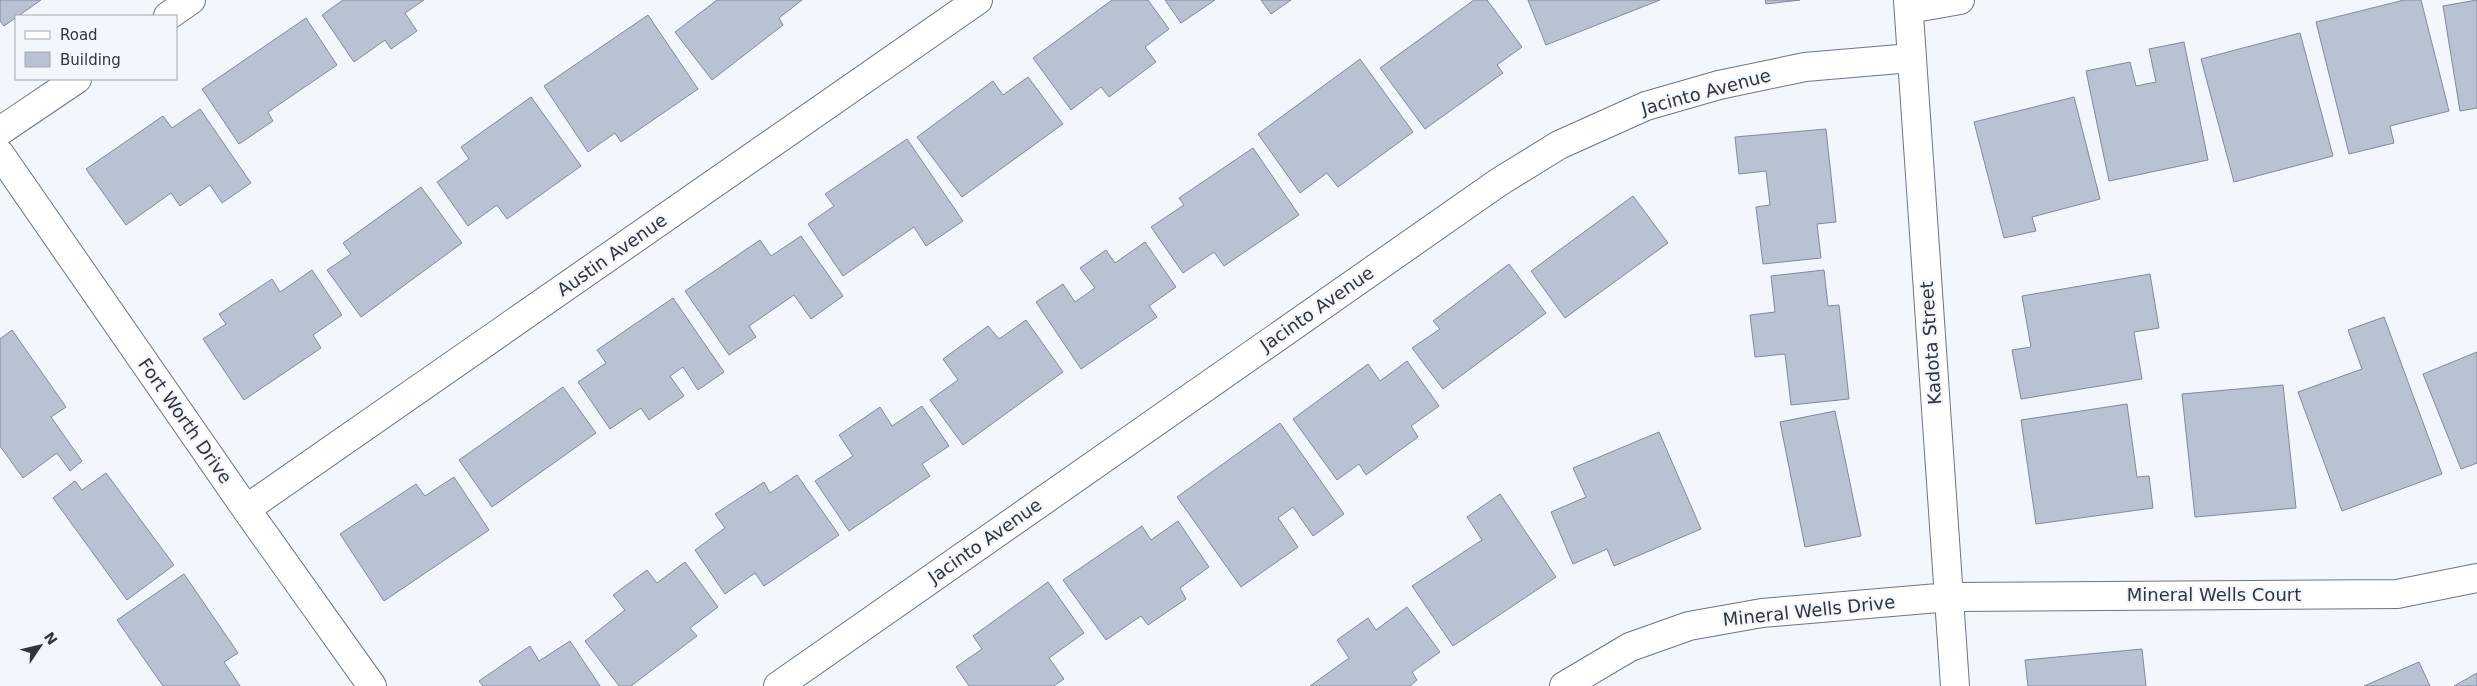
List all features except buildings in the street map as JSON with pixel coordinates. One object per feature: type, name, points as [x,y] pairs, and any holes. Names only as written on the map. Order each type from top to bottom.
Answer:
[{"type":"street","points":[[169,15],[191,0]]},
{"type":"street","name":"Austin Avenue","points":[[246,509],[978,0]]},
{"type":"street","points":[[1909,4],[1960,0]]},
{"type":"street","name":"Kadota Street","points":[[1909,4],[1911,58],[1955,686]]},
{"type":"street","name":"Jacinto Avenue","points":[[778,686],[1499,182],[1559,146],[1646,106],[1719,85],[1805,67],[1911,58]]},
{"type":"street","points":[[0,131],[75,80]]},
{"type":"street","name":"Fort Worth Drive","points":[[0,154],[246,509],[372,686]]},
{"type":"street","name":"Mineral Wells Court","points":[[1950,597],[2398,594],[2477,578]]},
{"type":"street","name":"Mineral Wells Drive","points":[[1564,686],[1630,647],[1689,626],[1762,613],[1950,597]]}]
